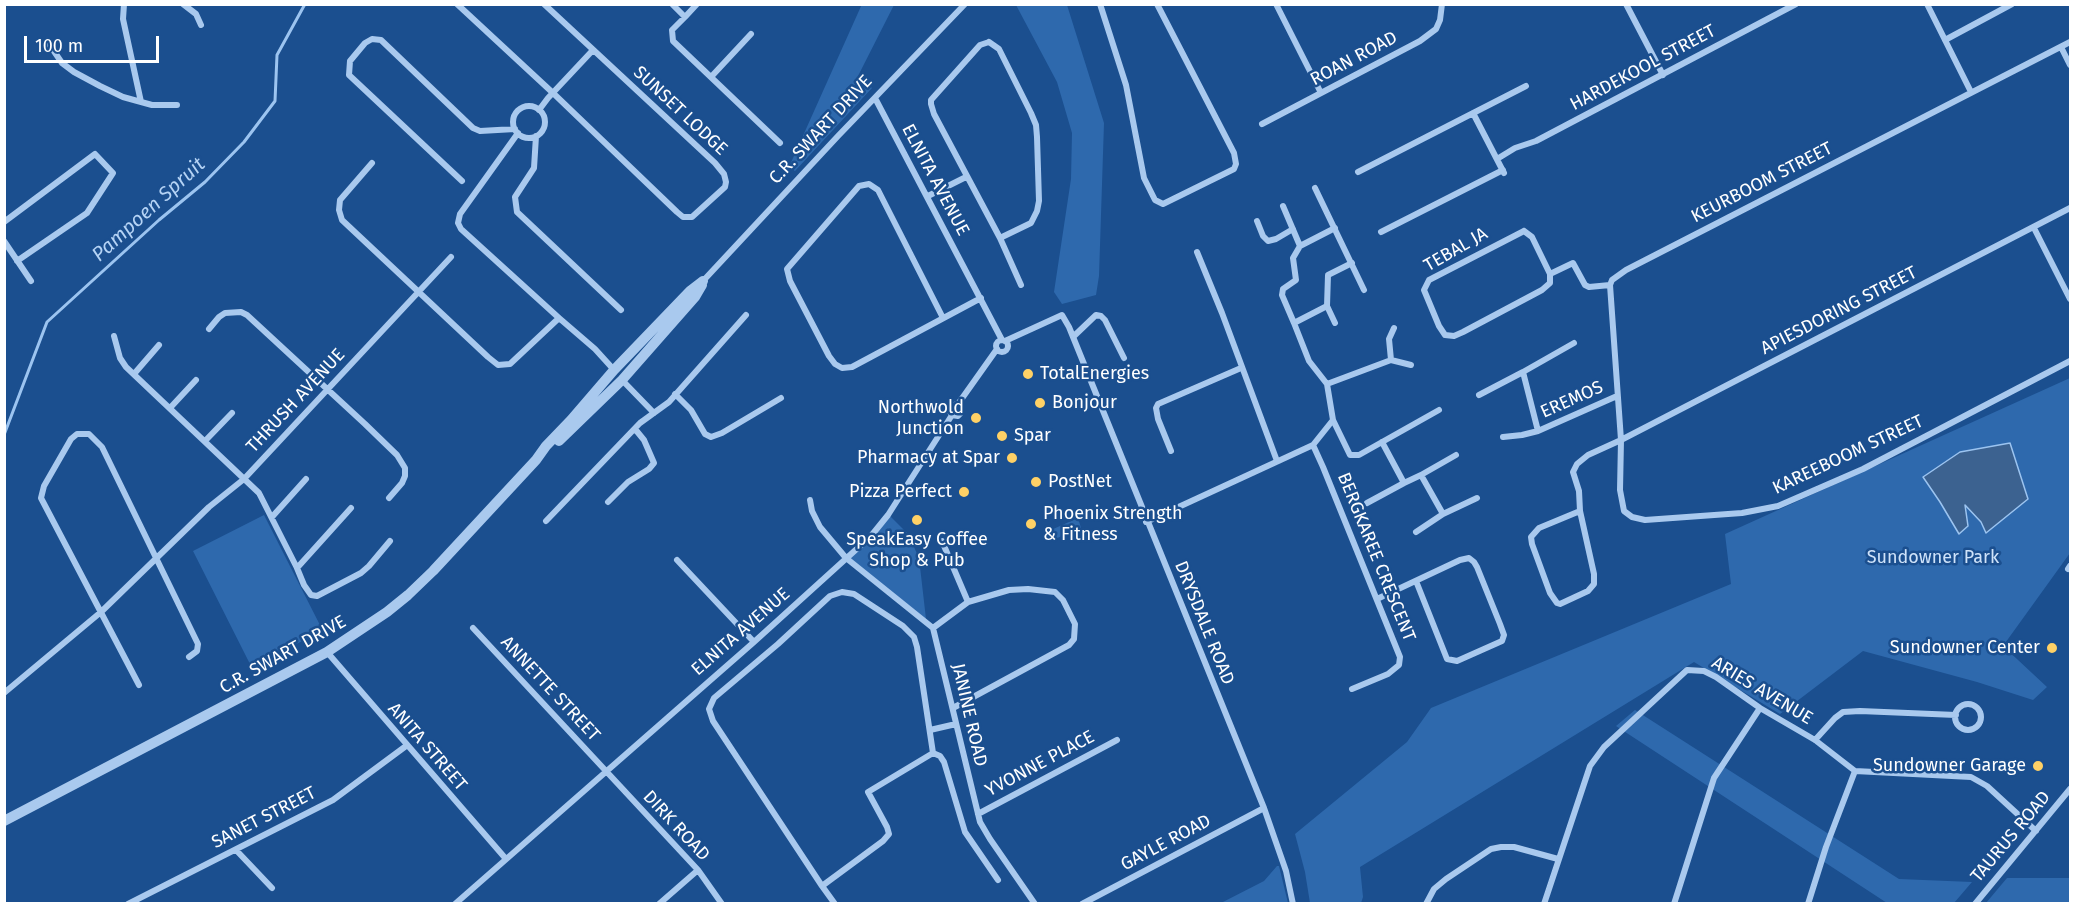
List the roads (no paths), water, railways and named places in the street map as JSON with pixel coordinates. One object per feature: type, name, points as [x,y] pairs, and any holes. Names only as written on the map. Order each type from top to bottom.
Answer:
[{"type":"street","points":[[124,4],[123,19],[141,102]]},
{"type":"street","points":[[183,4],[196,14],[201,25]]},
{"type":"street","name":"SUNSET LODGE","points":[[457,4],[683,217],[692,216],[725,187],[726,182],[722,171],[544,4]]},
{"type":"street","points":[[672,4],[685,17]]},
{"type":"street","points":[[697,4],[672,30],[673,41],[780,143]]},
{"type":"street","name":"C.R. SWART DRIVE","points":[[536,460],[614,370],[703,280],[965,4]]},
{"type":"street","points":[[1100,4],[1126,85],[1144,178],[1155,200],[1163,204],[1234,169],[1236,164],[1234,153],[1157,4]]},
{"type":"street","points":[[1276,4],[1321,93]]},
{"type":"street","name":"ROAN ROAD","points":[[1262,124],[1430,35],[1440,20],[1442,4]]},
{"type":"street","points":[[1626,4],[1663,75]]},
{"type":"street","name":"HARDEKOOL STREET","points":[[1497,159],[1515,148],[1536,141],[1796,4]]},
{"type":"street","points":[[1927,4],[1971,92]]},
{"type":"street","points":[[1945,40],[2010,5]]},
{"type":"street","points":[[711,77],[751,34]]},
{"type":"street","points":[[462,181],[349,75],[350,62],[365,43],[372,39],[381,40],[473,129],[516,131],[526,138],[536,136],[544,124],[539,110],[529,106],[519,110],[513,119],[516,131],[459,214],[458,223],[461,229],[595,349],[654,413]]},
{"type":"street","points":[[47,41],[62,63],[74,72],[123,97],[160,106],[177,105]]},
{"type":"street","points":[[1000,238],[1031,223],[1036,211],[1038,201],[1037,137],[1036,125],[1031,112],[999,49],[989,42],[980,45],[931,100],[934,114],[1000,238],[1021,285]]},
{"type":"street","name":"KEURBOOM STREET","points":[[1610,285],[1626,270],[2070,42]]},
{"type":"street","points":[[2061,47],[2070,65]]},
{"type":"street","points":[[539,110],[593,51]]},
{"type":"street","points":[[1358,172],[1526,86]]},
{"type":"street","name":"ELNITA AVENUE","points":[[455,903],[754,642],[871,536],[888,515],[952,415],[949,410],[951,406],[958,404],[997,349],[997,343],[1004,340],[874,98]]},
{"type":"street","points":[[1381,232],[1503,172],[1473,113]]},
{"type":"street","points":[[536,136],[534,168],[515,197],[518,212],[621,310]]},
{"type":"street","points":[[4,222],[95,154],[113,173],[87,213],[17,261]]},
{"type":"street","points":[[372,163],[340,200],[340,215],[345,224],[498,365],[510,364],[517,359],[559,318]]},
{"type":"street","points":[[928,196],[966,177]]},
{"type":"street","points":[[943,318],[878,190],[869,184],[860,186],[787,269],[790,280],[829,356],[835,364],[842,368],[852,367],[981,298]]},
{"type":"street","points":[[1315,188],[1364,290]]},
{"type":"street","points":[[1283,206],[1300,246]]},
{"type":"street","name":"APIESDORING STREET","points":[[1580,511],[1581,499],[1574,467],[1588,455],[2070,208]]},
{"type":"street","points":[[1257,221],[1263,236],[1268,241],[1293,229]]},
{"type":"street","points":[[1335,228],[1300,246],[1292,262],[1295,282],[1282,292],[1283,300],[1309,361],[1327,384],[1333,420],[1351,456],[1382,442],[1439,410]]},
{"type":"street","points":[[2034,228],[2070,299]]},
{"type":"street","name":"TEBAL JA","points":[[1521,232],[1527,232],[1532,237],[1550,274],[1550,283],[1542,290],[1454,336],[1448,336],[1443,332],[1424,290],[1429,280],[1437,275],[1521,232]]},
{"type":"street","points":[[4,241],[31,281]]},
{"type":"street","points":[[1197,252],[1222,313],[1276,461]]},
{"type":"street","name":"THRUSH AVENUE","points":[[4,693],[101,612],[208,507],[244,479],[451,257]]},
{"type":"street","points":[[1335,323],[1327,306],[1328,276],[1352,263]]},
{"type":"street","points":[[1550,274],[1573,263],[1585,285],[1589,287],[1610,285],[1621,440]]},
{"type":"street","name":"C.R. SWART DRIVE","points":[[4,821],[327,652],[408,595],[536,460],[578,425],[622,380],[695,297],[703,280]]},
{"type":"street","points":[[1294,323],[1327,306]]},
{"type":"street","points":[[209,329],[219,316],[225,313],[241,312],[247,315],[327,389],[403,462],[405,476],[389,498]]},
{"type":"street","points":[[546,521],[635,429],[675,394],[746,315]]},
{"type":"street","name":"DRYSDALE ROAD","points":[[1004,340],[1062,315],[1073,337],[1146,522],[1264,808],[1286,871],[1293,903]]},
{"type":"street","points":[[1073,337],[1096,315],[1101,316],[1124,358]]},
{"type":"street","points":[[1391,360],[1389,339],[1394,328]]},
{"type":"street","points":[[114,336],[120,358],[134,374],[259,493],[311,595],[317,596],[361,573],[390,541]]},
{"type":"street","points":[[1479,395],[1574,343]]},
{"type":"street","points":[[134,374],[159,345]]},
{"type":"street","points":[[1327,384],[1391,360],[1411,365]]},
{"type":"street","name":"KAREEBOOM STREET","points":[[1621,440],[1621,500],[1624,511],[1632,518],[1646,520],[1758,512],[1810,494],[1863,469],[2070,362]]},
{"type":"street","points":[[1171,452],[1158,419],[1156,408],[1158,404],[1241,368]]},
{"type":"street","name":"EREMOS","points":[[1523,372],[1538,431]]},
{"type":"street","points":[[170,408],[196,380]]},
{"type":"street","points":[[675,394],[691,410],[705,434],[711,437],[722,433],[781,398]]},
{"type":"street","name":"EREMOS","points":[[1503,437],[1538,431],[1617,396]]},
{"type":"street","points":[[205,441],[232,413]]},
{"type":"street","points":[[1146,522],[1312,445],[1333,420]]},
{"type":"street","points":[[608,502],[633,478],[653,466],[654,459],[635,429]]},
{"type":"street","points":[[139,686],[41,498],[44,486],[71,439],[77,434],[89,434],[102,447],[154,558],[198,644],[198,649],[189,657]]},
{"type":"street","points":[[1382,442],[1404,483]]},
{"type":"street","name":"BERGKAREE CRESCENT","points":[[1312,445],[1399,650],[1399,665],[1388,674],[1352,689]]},
{"type":"street","points":[[1367,503],[1456,455]]},
{"type":"street","points":[[1420,475],[1443,514]]},
{"type":"street","points":[[272,517],[306,479]]},
{"type":"street","points":[[1416,532],[1443,514],[1477,498]]},
{"type":"street","points":[[810,500],[814,518],[846,558],[933,628],[968,602],[1009,590],[1028,589],[1054,592],[1063,600],[1075,624],[1074,639],[1069,645],[952,708]]},
{"type":"street","points":[[297,568],[351,508]]},
{"type":"street","points":[[1580,511],[1594,574],[1594,584],[1588,591],[1560,604],[1550,593],[1531,537],[1539,528],[1580,511]]},
{"type":"street","points":[[942,541],[968,602]]},
{"type":"street","points":[[1377,599],[1460,560],[1472,559],[1500,624],[1504,635],[1502,641],[1457,661],[1448,659],[1416,581]]},
{"type":"street","points":[[677,560],[754,642]]},
{"type":"street","points":[[835,903],[713,721],[709,709],[714,698],[778,645],[830,596],[849,592],[903,626],[914,637],[933,753]]},
{"type":"street","name":"ANNETTE STREET","points":[[473,628],[605,771]]},
{"type":"street","name":"JANINE ROAD","points":[[933,628],[978,814],[990,839],[1035,903]]},
{"type":"street","name":"ANITA STREET","points":[[327,652],[506,860]]},
{"type":"street","name":"ARIES AVENUE","points":[[1544,903],[1590,766],[1597,756],[1687,670],[1704,671],[1760,708],[1815,740],[1855,771]]},
{"type":"street","points":[[1969,704],[1980,711],[1981,720],[1976,727],[1965,729],[1959,725],[1956,715],[1960,707],[1969,704]]},
{"type":"street","points":[[1674,903],[1714,778],[1760,708]]},
{"type":"street","points":[[1815,740],[1835,718],[1844,712],[1956,715]]},
{"type":"street","points":[[930,730],[956,724]]},
{"type":"street","name":"YVONNE PLACE","points":[[978,814],[1117,740]]},
{"type":"street","name":"SANET STREET","points":[[128,903],[333,800],[406,746]]},
{"type":"street","points":[[933,753],[940,756],[944,762],[965,832],[998,880]]},
{"type":"street","points":[[822,886],[884,841],[889,834],[868,792],[933,753]]},
{"type":"street","name":"DIRK ROAD","points":[[605,771],[698,870],[722,903]]},
{"type":"street","points":[[1808,903],[1826,847],[1855,771],[1971,777],[1987,786],[2036,831]]},
{"type":"street","name":"TAURUS ROAD","points":[[1975,903],[2070,789]]},
{"type":"street","name":"GAYLE ROAD","points":[[1083,903],[1264,808]]},
{"type":"street","points":[[1426,903],[1434,889],[1446,879],[1491,849],[1514,847],[1558,859]]},
{"type":"street","points":[[236,850],[272,888]]},
{"type":"street","points":[[659,903],[698,870]]},
{"type":"waterway","name":"Pampoen Spruit","points":[[4,435],[47,322],[159,220],[205,182],[244,142],[275,101],[277,55],[305,4]]},
{"type":"place","name":"TotalEnergies","points":[[1028,374]]},
{"type":"place","name":"Bonjour","points":[[1040,403]]},
{"type":"place","name":"Northwold Junction","points":[[976,418]]},
{"type":"place","name":"Spar","points":[[1002,436]]},
{"type":"place","name":"Pharmacy at Spar","points":[[1012,458]]},
{"type":"place","name":"PostNet","points":[[1036,482]]},
{"type":"place","name":"Pizza Perfect","points":[[964,492]]},
{"type":"place","name":"SpeakEasy Coffee Shop & Pub","points":[[917,520]]},
{"type":"place","name":"Phoenix Strength & Fitness","points":[[1031,524]]},
{"type":"place","name":"Sundowner Center","points":[[2052,648]]},
{"type":"place","name":"Sundowner Garage","points":[[2038,766]]},
{"type":"park label","name":"Sundowner Park","points":[[1933,558]]}]
